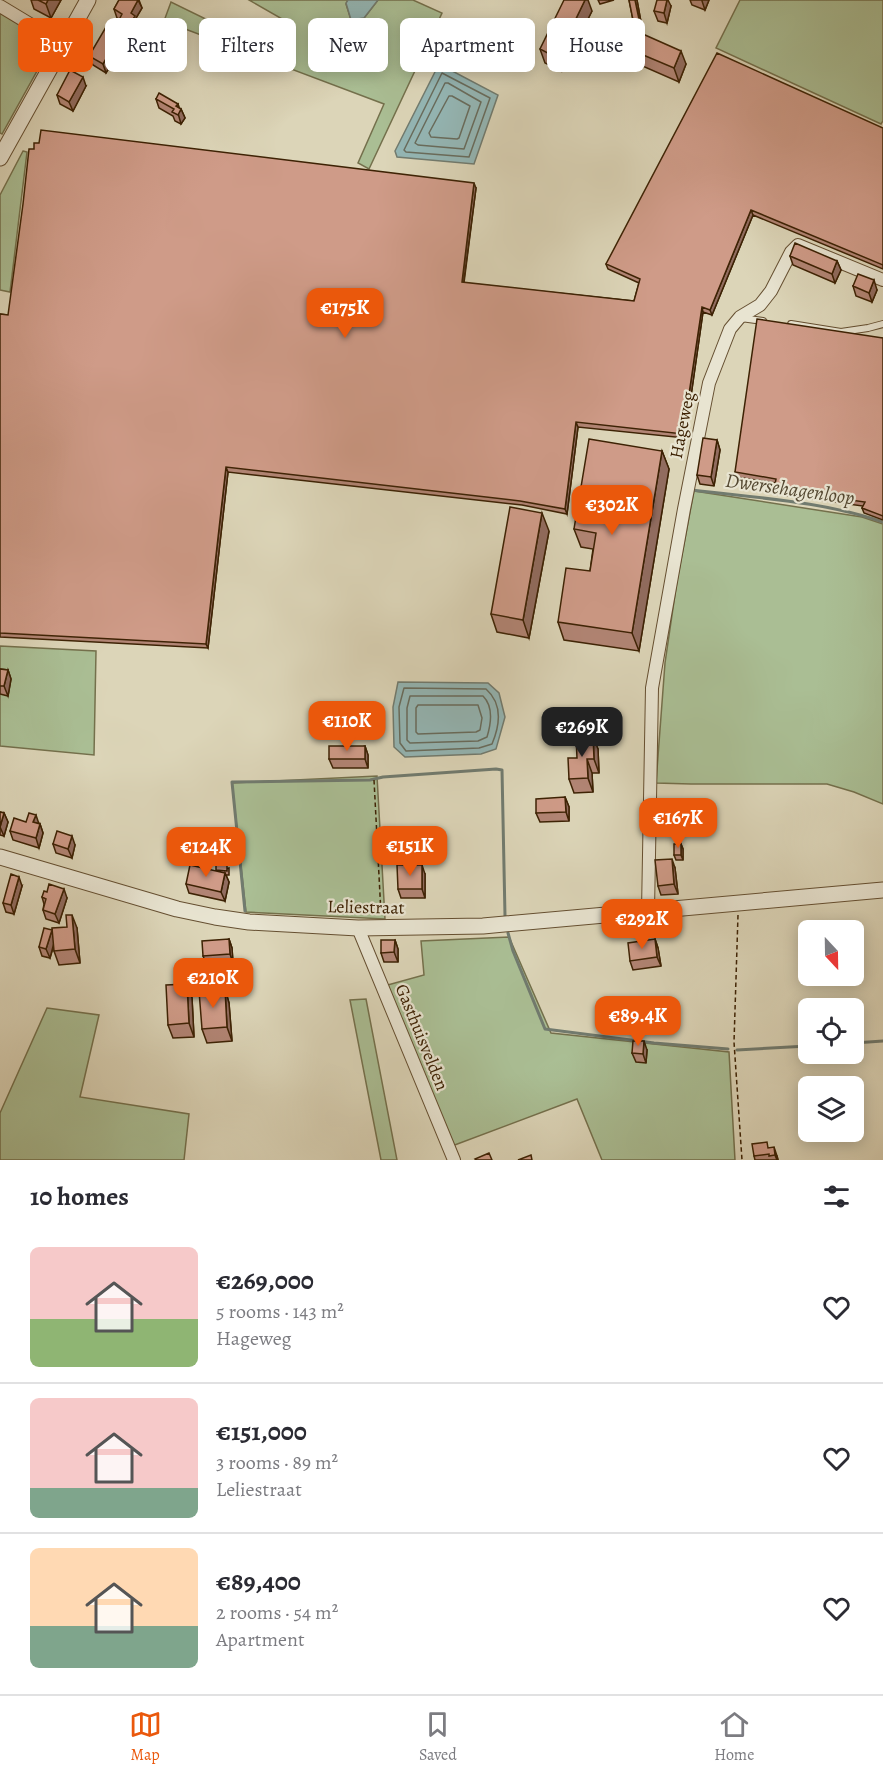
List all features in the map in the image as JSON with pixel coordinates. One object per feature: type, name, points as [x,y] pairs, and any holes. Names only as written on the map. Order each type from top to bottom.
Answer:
[{"type":"street","points":[[78,18],[88,0]]},
{"type":"street","points":[[0,6],[20,18]]},
{"type":"street","points":[[0,158],[48,72]]},
{"type":"street","name":"Hageweg","points":[[648,911],[652,688],[709,383],[725,339],[740,318],[760,305],[771,291],[790,252],[798,245],[883,280]]},
{"type":"street","name":"Leliestraat","points":[[0,857],[177,909],[205,915],[249,922],[358,928],[483,926],[883,890]]},
{"type":"street","name":"Gasthuisvelden","points":[[358,928],[453,1160]]},
{"type":"lane","points":[[740,318],[776,323]]},
{"type":"lane","points":[[787,324],[841,332],[883,324]]},
{"type":"path","points":[[374,780],[382,928]]},
{"type":"path","points":[[738,903],[735,1042],[742,1160]]},
{"type":"green space","points":[[249,0],[348,0],[346,4],[350,18],[308,18],[308,72],[388,72],[388,18],[364,18],[378,0],[413,0],[442,13],[440,18],[400,18],[400,72],[414,72],[369,169],[358,163],[384,104],[296,71],[296,18],[280,18]]},
{"type":"green space","points":[[740,0],[883,0],[883,121],[881,124],[716,48]]},
{"type":"green space","points":[[171,2],[204,18],[199,18],[199,34],[187,30],[187,18],[165,18]]},
{"type":"green space","points":[[0,12],[18,23],[18,72],[36,72],[2,134],[0,133]]},
{"type":"green space","points":[[23,151],[27,152],[10,292],[0,290],[0,195]]},
{"type":"green space","points":[[694,491],[862,517],[883,524],[883,804],[827,784],[656,783],[665,663],[677,581]]},
{"type":"green space","points":[[0,646],[96,651],[94,755],[0,746]]},
{"type":"green space","points":[[377,776],[385,919],[246,912],[232,783]]},
{"type":"green space","points":[[509,937],[551,1033],[729,1052],[735,1160],[602,1160],[577,1099],[452,1146],[384,986],[424,975],[421,941]]},
{"type":"green space","points":[[366,999],[397,1160],[381,1160],[350,1000]]},
{"type":"green space","points":[[47,1008],[99,1015],[80,1097],[189,1114],[184,1160],[0,1160],[0,1113]]},
{"type":"water","points":[[348,0],[378,0],[364,18],[350,18],[346,3]]},
{"type":"water","points":[[435,72],[454,72],[498,95],[474,164],[397,157],[395,151]]},
{"type":"water","points":[[398,682],[488,683],[499,693],[505,717],[496,749],[481,754],[405,757],[394,747],[393,707]]},
{"type":"building","points":[[119,0],[138,0],[131,13],[135,16],[134,18],[120,18],[122,14],[114,9]]},
{"type":"building","points":[[564,0],[585,0],[576,18],[555,18]]},
{"type":"building","points":[[629,0],[635,0],[639,18],[633,18]]},
{"type":"building","points":[[657,0],[667,0],[664,13],[654,11]]},
{"type":"building","points":[[105,29],[105,61],[103,64],[93,58],[93,49]]},
{"type":"building","points":[[547,35],[547,53],[540,49]]},
{"type":"building","points":[[645,35],[681,51],[674,68],[645,56]]},
{"type":"building","points":[[717,53],[883,128],[883,265],[751,210],[710,310],[702,307],[683,434],[576,422],[565,509],[520,501],[226,467],[206,644],[0,633],[0,314],[8,315],[29,149],[34,149],[34,143],[39,143],[41,130],[474,183],[462,282],[634,301],[640,279],[606,264]]},
{"type":"building","points":[[69,72],[83,77],[69,102],[57,95]]},
{"type":"building","points":[[159,93],[178,104],[176,106],[181,109],[178,115],[172,112],[174,109],[156,99]]},
{"type":"building","points":[[795,243],[837,261],[832,274],[790,256]]},
{"type":"building","points":[[858,274],[874,280],[869,293],[853,286]]},
{"type":"building","points":[[757,319],[883,338],[883,516],[862,508],[865,502],[774,489],[776,479],[735,472]]},
{"type":"building","points":[[703,438],[717,440],[711,477],[697,475]]},
{"type":"building","points":[[589,439],[662,451],[632,633],[558,622],[566,568],[590,571],[596,533],[574,529]]},
{"type":"building","points":[[510,507],[542,513],[523,620],[491,614]]},
{"type":"building","points":[[0,669],[8,670],[4,686],[0,686]]},
{"type":"building","points":[[593,735],[594,759],[587,759],[588,778],[569,779],[568,758],[577,758],[576,736]]},
{"type":"building","points":[[329,746],[365,746],[365,759],[329,759]]},
{"type":"building","points":[[565,797],[566,812],[536,813],[536,799]]},
{"type":"building","points":[[0,812],[4,813],[0,827]]},
{"type":"building","points":[[29,813],[36,815],[33,822],[40,824],[36,838],[10,831],[14,818],[26,822]]},
{"type":"building","points":[[57,831],[72,836],[68,849],[53,844]]},
{"type":"building","points":[[674,844],[681,844],[681,855],[674,855]]},
{"type":"building","points":[[672,859],[674,884],[658,886],[655,860]]},
{"type":"building","points":[[216,863],[227,863],[227,871],[216,870]]},
{"type":"building","points":[[190,865],[225,873],[221,892],[186,884]]},
{"type":"building","points":[[397,865],[422,865],[422,889],[398,889]]},
{"type":"building","points":[[11,874],[19,877],[11,905],[3,903]]},
{"type":"building","points":[[49,884],[64,889],[55,914],[43,910],[46,899],[42,897],[44,891],[47,892]]},
{"type":"building","points":[[66,915],[72,915],[75,949],[54,951],[52,928],[67,927]]},
{"type":"building","points":[[44,928],[52,930],[46,949],[39,947]]},
{"type":"building","points":[[229,939],[230,954],[203,956],[202,941]]},
{"type":"building","points":[[655,939],[657,957],[630,961],[628,943]]},
{"type":"building","points":[[381,940],[395,940],[394,952],[381,953]]},
{"type":"building","points":[[187,984],[189,1023],[168,1025],[166,985]]},
{"type":"building","points":[[225,989],[227,1027],[202,1029],[199,991]]},
{"type":"building","points":[[633,1041],[644,1041],[643,1054],[632,1053]]},
{"type":"building","points":[[767,1142],[768,1148],[774,1147],[775,1155],[754,1156],[752,1144]]},
{"type":"building","points":[[489,1153],[492,1160],[475,1159]]},
{"type":"building","points":[[531,1155],[532,1160],[518,1160]]},
{"type":"waterway","name":"Dwersehagenloop","points":[[692,490],[813,505],[883,522]]},
{"type":"waterway","points":[[245,911],[232,782],[370,780],[383,777],[496,769],[502,770],[505,916]]},
{"type":"waterway","points":[[508,933],[513,951],[545,1029],[654,1043],[728,1049]]},
{"type":"waterway","points":[[864,1042],[883,1041]]},
{"type":"waterway","points":[[737,1050],[798,1047]]}]
